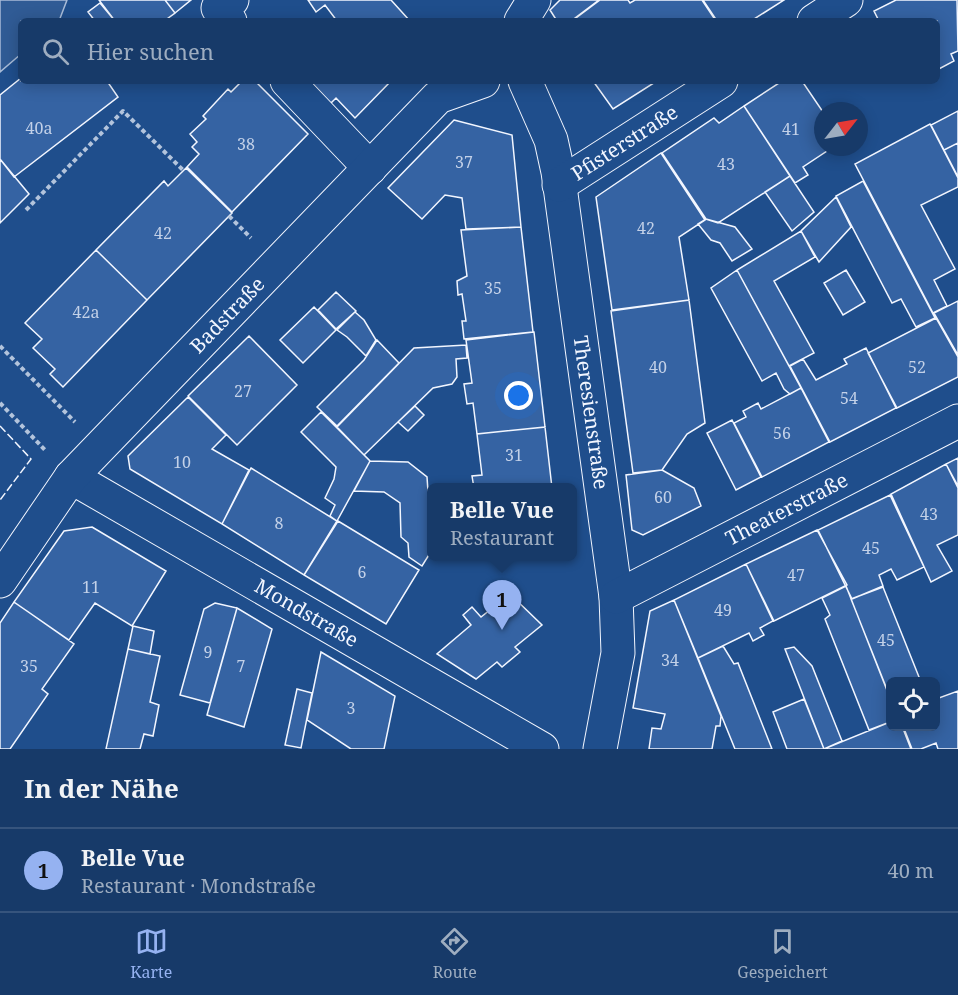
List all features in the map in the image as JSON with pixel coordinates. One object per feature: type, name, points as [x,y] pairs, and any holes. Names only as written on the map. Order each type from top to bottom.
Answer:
[{"type":"street","points":[[523,18],[534,0]]},
{"type":"street","points":[[819,18],[846,0]]},
{"type":"street","points":[[290,84],[370,168]]},
{"type":"street","name":"Badstraße","points":[[0,581],[71,477],[438,98],[475,84]]},
{"type":"street","name":"Theresienstraße","points":[[526,84],[551,140],[559,185],[616,597],[618,653],[600,749]]},
{"type":"street","name":"Pfisterstraße","points":[[559,185],[716,84]]},
{"type":"street","name":"Theaterstraße","points":[[616,597],[958,421]]},
{"type":"street","name":"Mondstraße","points":[[71,477],[542,749]]},
{"type":"path","points":[[26,210],[123,111],[183,170]]},
{"type":"path","points":[[0,346],[100,447]]},
{"type":"path","points":[[0,403],[71,477]]},
{"type":"shaded area","points":[[0,0],[67,0],[60,18],[18,18],[18,57],[0,72]]},
{"type":"building","points":[[99,0],[165,0],[175,13],[168,18],[113,18]]},
{"type":"building","points":[[165,0],[191,0],[175,13]]},
{"type":"building","points":[[308,0],[391,0],[407,18],[335,18],[325,5],[316,12]]},
{"type":"building","points":[[560,0],[599,0],[575,18],[555,18],[550,10]]},
{"type":"building","points":[[600,0],[628,0],[630,3],[635,0],[702,0],[714,18],[576,18]]},
{"type":"building","points":[[703,0],[784,0],[756,18],[715,18]]},
{"type":"building","points":[[896,0],[957,0],[958,51],[951,54],[954,61],[940,68],[940,18],[878,18],[874,11]]},
{"type":"building","points":[[100,3],[112,18],[93,18],[88,12]]},
{"type":"building","points":[[18,80],[18,84],[109,84],[118,97],[14,177],[0,159],[0,95]]},
{"type":"building","points":[[239,84],[258,84],[308,134],[232,212],[187,167],[199,154],[192,147],[197,142],[190,134],[206,119],[203,116],[228,89],[231,92]]},
{"type":"building","points":[[308,84],[388,84],[355,118],[336,98],[322,112],[301,91]]},
{"type":"building","points":[[595,84],[652,84],[613,109]]},
{"type":"building","points":[[777,84],[804,84],[816,102],[814,102],[814,156],[820,156],[803,167],[808,175],[795,183],[744,106]]},
{"type":"building","points":[[744,106],[790,176],[718,223],[706,219],[662,153],[714,118],[719,123]]},
{"type":"building","points":[[958,111],[958,143],[944,150],[931,125]]},
{"type":"building","points":[[454,120],[512,135],[521,227],[466,229],[462,198],[445,195],[422,219],[388,188]]},
{"type":"building","points":[[930,124],[958,178],[958,187],[921,205],[955,269],[934,280],[947,306],[933,313],[855,164]]},
{"type":"building","points":[[958,143],[958,177],[944,150]]},
{"type":"building","points":[[661,153],[705,220],[679,237],[689,300],[612,310],[596,197]]},
{"type":"building","points":[[0,159],[29,194],[0,223]]},
{"type":"building","points":[[186,168],[232,213],[147,300],[96,250],[164,181],[168,186]]},
{"type":"building","points":[[790,176],[814,212],[792,231],[765,192]]},
{"type":"building","points":[[863,181],[935,318],[916,327],[901,299],[892,303],[836,196]]},
{"type":"building","points":[[836,197],[851,227],[819,262],[801,231]]},
{"type":"building","points":[[706,219],[735,227],[752,249],[732,261],[720,243],[711,240],[698,224]]},
{"type":"building","points":[[521,227],[533,332],[464,339],[462,321],[466,321],[462,294],[458,295],[457,281],[467,276],[461,230]]},
{"type":"building","points":[[801,231],[815,257],[774,281],[814,353],[789,366],[737,270]]},
{"type":"building","points":[[96,250],[147,300],[63,387],[50,374],[55,369],[33,348],[42,339],[25,323]]},
{"type":"building","points":[[737,270],[801,388],[790,394],[784,389],[776,373],[762,381],[711,288]]},
{"type":"building","points":[[846,270],[865,302],[843,315],[824,283]]},
{"type":"building","points":[[336,292],[356,311],[336,329],[318,310]]},
{"type":"building","points":[[689,300],[705,423],[687,434],[662,470],[633,473],[611,311]]},
{"type":"building","points":[[958,301],[958,355],[934,313]]},
{"type":"building","points":[[314,307],[336,330],[303,363],[280,340]]},
{"type":"building","points":[[355,312],[364,320],[376,340],[366,356],[337,330]]},
{"type":"building","points":[[936,318],[958,357],[958,377],[897,408],[868,353]]},
{"type":"building","points":[[534,332],[545,427],[477,434],[473,403],[467,404],[464,384],[472,383],[466,340]]},
{"type":"building","points":[[249,336],[297,385],[237,445],[188,396]]},
{"type":"building","points":[[377,340],[399,363],[337,426],[317,407],[364,360]]},
{"type":"building","points":[[466,345],[467,358],[456,359],[457,377],[452,384],[433,388],[364,455],[337,427],[414,348]]},
{"type":"building","points":[[866,348],[896,408],[830,442],[790,366],[803,359],[816,380],[847,364],[844,359]]},
{"type":"building","points":[[801,388],[829,442],[762,477],[734,423],[746,417],[743,411],[758,403],[761,409]]},
{"type":"building","points":[[188,397],[226,435],[212,449],[249,470],[222,524],[130,469],[128,456]]},
{"type":"building","points":[[415,406],[424,415],[408,431],[398,422]]},
{"type":"building","points":[[321,412],[370,461],[337,521],[330,516],[335,505],[325,498],[334,479],[336,467],[301,432]]},
{"type":"building","points":[[732,420],[761,477],[736,490],[707,433]]},
{"type":"building","points":[[545,427],[551,483],[473,483],[472,476],[482,475],[477,434]]},
{"type":"building","points":[[958,458],[958,486],[946,464]]},
{"type":"building","points":[[370,461],[408,462],[427,477],[427,558],[422,566],[409,557],[408,543],[401,537],[400,503],[384,492],[354,491]]},
{"type":"building","points":[[946,464],[958,488],[958,535],[937,545],[952,571],[931,582],[891,494]]},
{"type":"building","points":[[251,468],[337,521],[304,575],[222,524]]},
{"type":"building","points":[[662,470],[694,488],[701,506],[643,535],[632,530],[626,475]]},
{"type":"building","points":[[890,495],[924,567],[897,580],[891,569],[879,575],[883,586],[852,599],[818,530]]},
{"type":"building","points":[[338,521],[419,570],[386,624],[304,575]]},
{"type":"building","points":[[92,527],[166,571],[132,626],[95,603],[69,640],[14,602],[64,531]]},
{"type":"building","points":[[817,530],[847,585],[774,621],[746,564]]},
{"type":"building","points":[[746,564],[773,621],[760,628],[764,635],[753,641],[749,633],[698,658],[674,600]]},
{"type":"building","points":[[846,586],[886,688],[886,724],[869,730],[825,619],[830,615],[822,598]]},
{"type":"building","points":[[883,587],[919,677],[886,677],[886,687],[851,599]]},
{"type":"building","points":[[510,594],[542,625],[515,647],[520,652],[502,667],[497,662],[476,679],[437,654],[471,625],[463,615],[472,607],[481,617]]},
{"type":"building","points":[[674,600],[721,716],[720,726],[716,726],[712,749],[649,749],[652,728],[661,729],[665,714],[633,708],[650,611]]},
{"type":"building","points":[[14,602],[74,644],[42,689],[48,694],[10,749],[0,749],[0,623]]},
{"type":"building","points":[[215,603],[237,608],[210,703],[180,695],[204,609]]},
{"type":"building","points":[[237,608],[272,629],[244,727],[207,715]]},
{"type":"building","points":[[133,626],[154,631],[150,654],[128,649]]},
{"type":"building","points":[[723,646],[734,664],[738,663],[772,749],[735,749],[698,658]]},
{"type":"building","points":[[794,647],[812,666],[842,741],[824,749],[785,649]]},
{"type":"building","points":[[128,649],[160,656],[150,702],[159,705],[153,736],[144,734],[140,749],[106,749]]},
{"type":"building","points":[[321,652],[395,696],[384,749],[351,749],[307,720]]},
{"type":"building","points":[[297,689],[312,693],[301,748],[285,745]]},
{"type":"building","points":[[958,691],[958,749],[938,749],[936,743],[921,749],[912,749],[905,731],[940,731],[940,698]]},
{"type":"building","points":[[804,699],[824,749],[787,749],[773,712]]},
{"type":"building","points":[[886,724],[886,731],[904,731],[911,749],[824,749]]},
{"type":"fence","points":[[0,426],[31,459],[0,500]]},
{"type":"place","name":"Belle Vue","points":[[502,630]]}]
